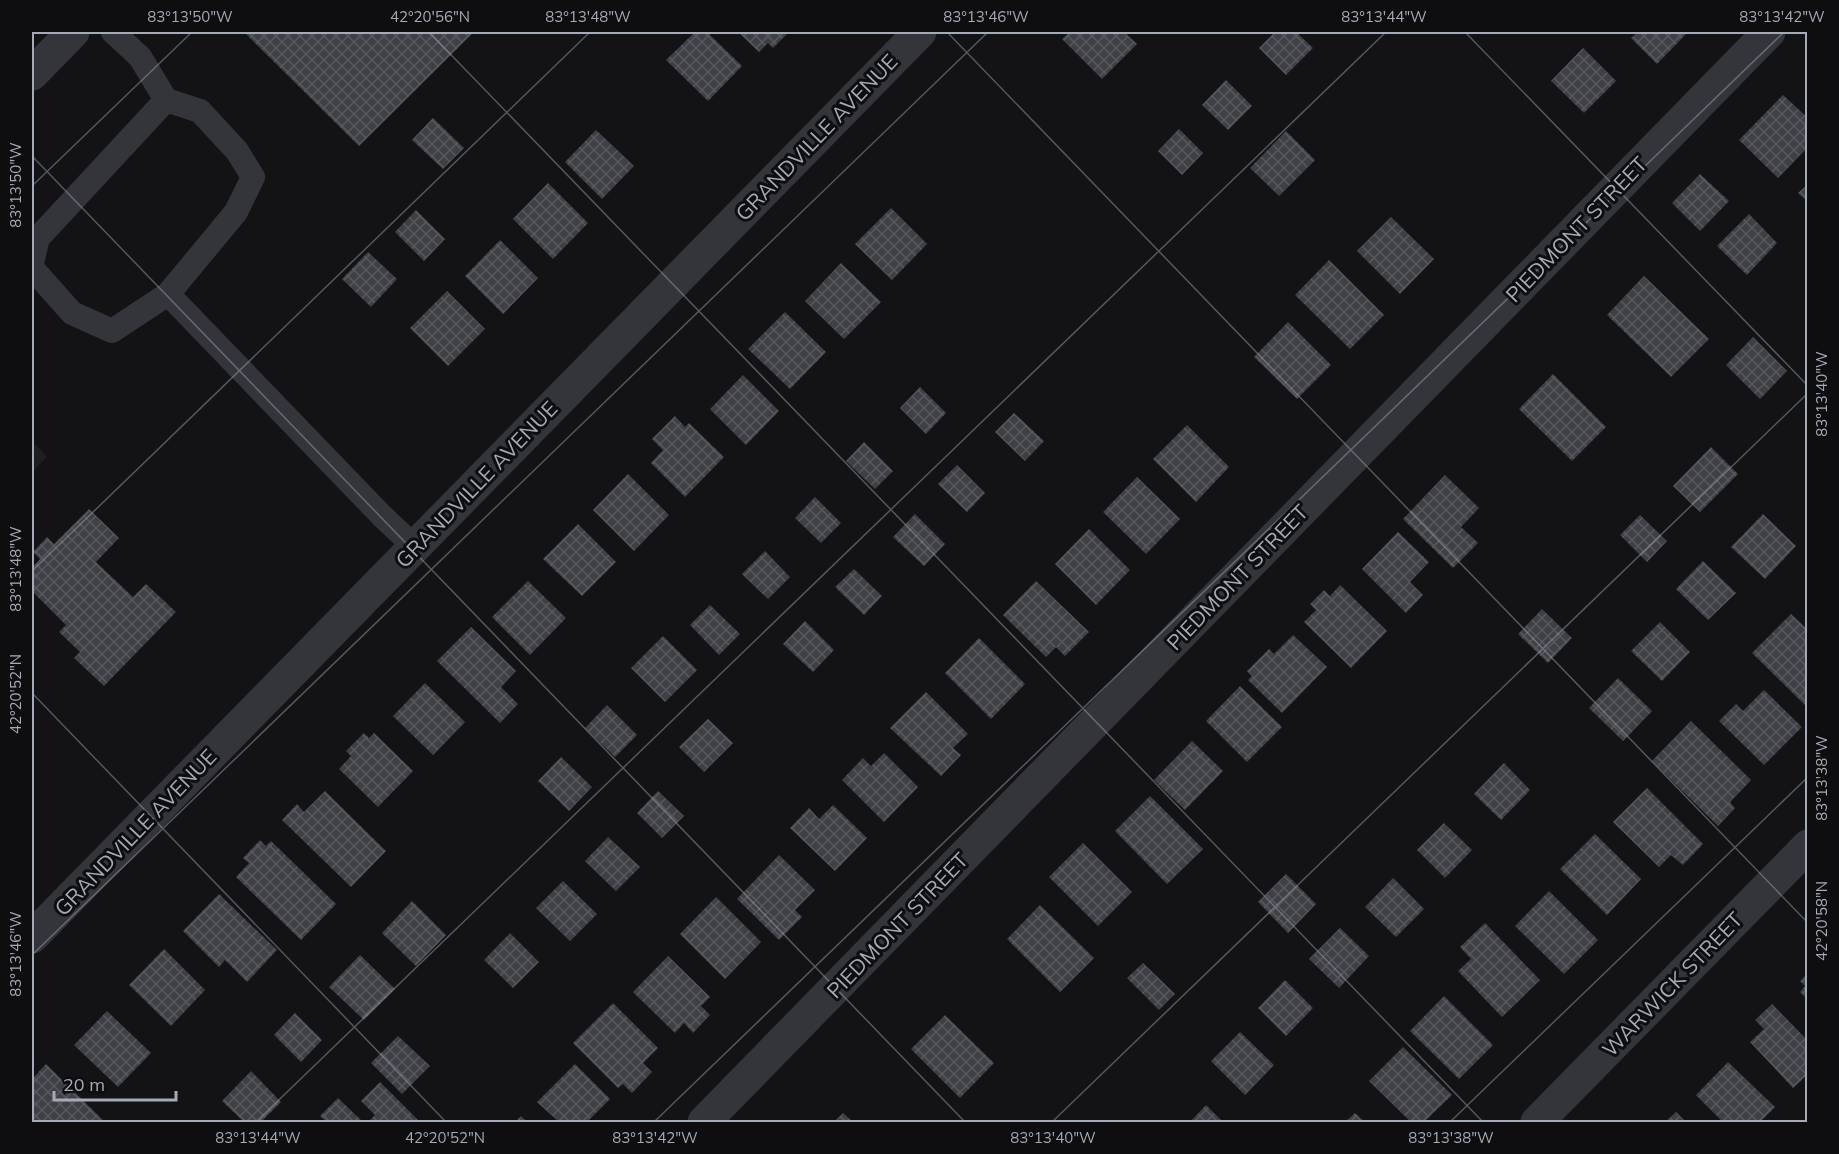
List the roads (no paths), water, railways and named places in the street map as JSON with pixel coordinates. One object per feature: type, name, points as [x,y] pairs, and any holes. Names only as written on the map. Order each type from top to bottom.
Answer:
[{"type":"street","points":[[32,74],[73,32]]},
{"type":"street","name":"GRANDVILLE AVENUE","points":[[32,938],[920,32]]},
{"type":"street","name":"PIEDMONT STREET","points":[[704,1122],[1769,32]]},
{"type":"street","name":"WARWICK STREET","points":[[1537,1122],[1808,846]]},
{"type":"lane","points":[[32,268],[72,313],[112,332],[168,294],[236,212],[253,177],[237,151],[200,111],[166,100],[140,57],[113,32]]},
{"type":"lane","points":[[32,263],[35,234],[166,100]]},
{"type":"lane","points":[[168,294],[382,516],[415,547]]}]
